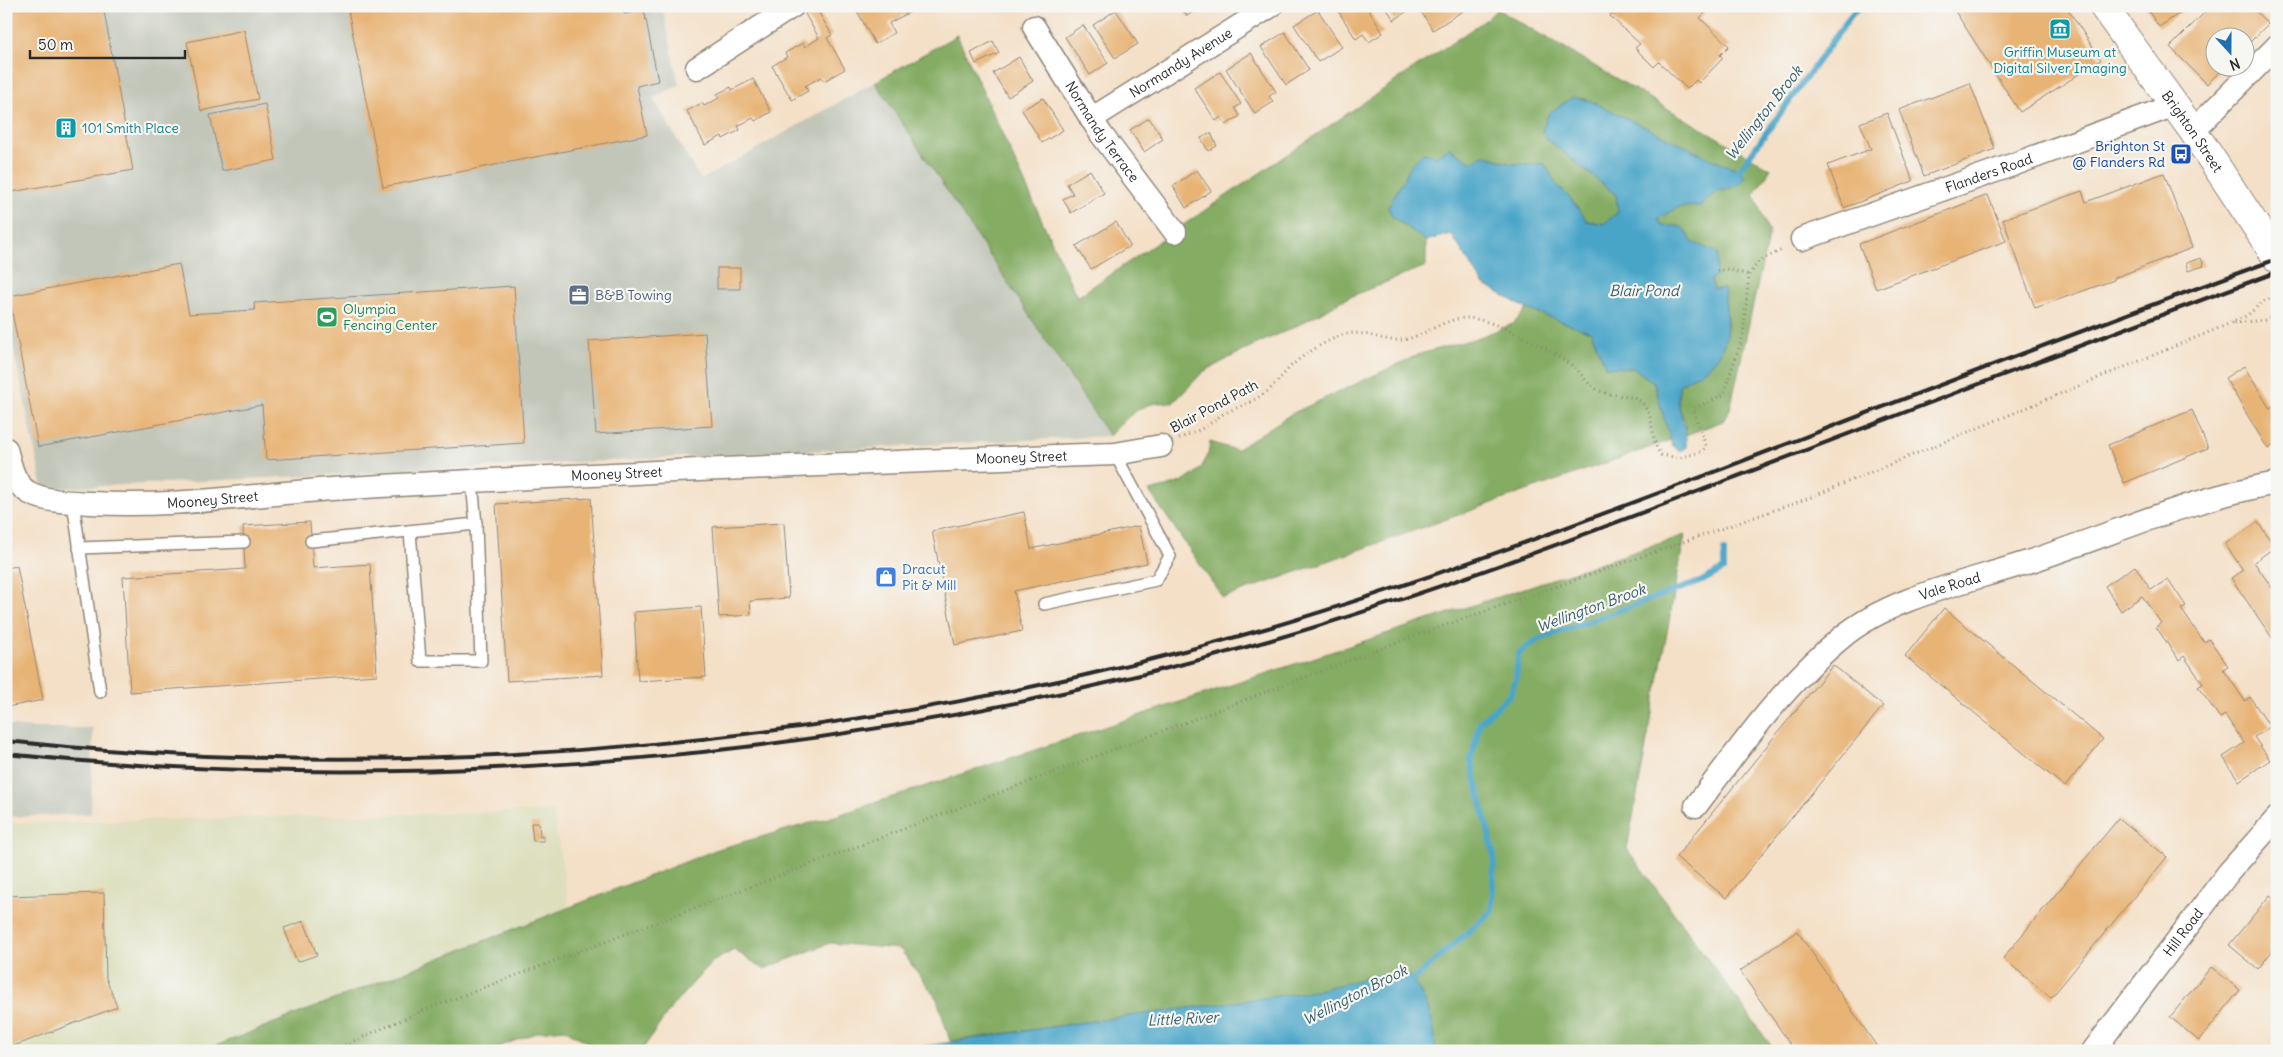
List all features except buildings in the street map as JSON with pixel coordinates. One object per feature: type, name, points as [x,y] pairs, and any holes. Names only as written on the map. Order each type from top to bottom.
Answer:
[{"type":"main road","name":"Brighton Street","points":[[2104,6],[2175,105],[2277,258]]},
{"type":"street","points":[[697,68],[792,6]]},
{"type":"street","name":"Normandy Avenue","points":[[1092,119],[1271,6]]},
{"type":"street","name":"Normandy Terrace","points":[[1034,28],[1092,119],[1174,232]]},
{"type":"street","points":[[2192,131],[2277,46]]},
{"type":"street","name":"Flanders Road","points":[[1802,239],[2175,105]]},
{"type":"street","name":"Mooney Street","points":[[10,476],[23,490],[35,496],[73,502],[115,504],[170,503],[328,490],[749,467],[1115,454],[1161,446]]},
{"type":"street","points":[[6,449],[10,476]]},
{"type":"street","name":"Vale Road","points":[[1696,806],[1743,743],[1796,680],[1842,636],[1883,612],[1945,588],[2025,563],[2161,515],[2277,483]]},
{"type":"street","name":"Hill Road","points":[[2093,1051],[2229,872],[2277,818]]},
{"type":"lane","points":[[1044,604],[1156,580],[1170,556],[1115,454]]},
{"type":"lane","points":[[410,531],[420,661],[481,660],[476,524],[472,482]]},
{"type":"lane","points":[[73,502],[100,692]]},
{"type":"lane","points":[[311,541],[476,524]]},
{"type":"lane","points":[[80,548],[244,542]]},
{"type":"path","points":[[1717,271],[1728,269],[1749,275],[1759,261],[1802,239]]},
{"type":"path","name":"Blair Pond Path","points":[[1161,446],[1204,427],[1223,414],[1254,401],[1270,389],[1292,365],[1337,336],[1349,333],[1366,333],[1397,340],[1416,337],[1458,318],[1470,318],[1494,323],[1515,332],[1574,367],[1595,389],[1610,395],[1629,396],[1644,405],[1649,415],[1656,449],[1661,455],[1680,458],[1703,451],[1706,446],[1693,409],[1723,396],[1744,336],[1749,275]]},
{"type":"path","points":[[330,1051],[422,1011],[1406,639],[1809,498],[2230,323],[2247,315],[2266,298],[2277,298]]},
{"type":"path","points":[[2230,323],[2264,320],[2277,314]]},
{"type":"shaded area","points":[[6,6],[662,6],[679,85],[653,98],[701,180],[875,82],[1109,436],[43,489],[6,313]]},
{"type":"shaded area","points":[[6,725],[31,728],[93,728],[91,814],[6,817]]},
{"type":"shaded area","points":[[553,811],[569,907],[203,1051],[6,1051],[6,823]]},
{"type":"green space","points":[[1497,9],[1771,169],[1754,194],[1769,233],[1730,409],[1723,421],[1686,435],[1685,422],[1678,404],[1679,385],[1706,369],[1728,328],[1724,289],[1714,289],[1702,247],[1692,242],[1683,228],[1678,226],[1662,226],[1658,218],[1679,207],[1701,206],[1715,192],[1729,190],[1740,169],[1722,164],[1583,98],[1542,131],[1548,140],[1616,195],[1618,212],[1604,224],[1587,221],[1570,198],[1555,183],[1545,164],[1512,164],[1483,155],[1472,162],[1449,148],[1403,180],[1388,208],[1393,217],[1426,241],[1426,266],[1347,298],[1291,329],[1254,345],[1203,372],[1173,403],[1152,404],[1144,407],[1130,416],[1109,436],[875,82],[957,35],[1077,297],[1487,19]]},
{"type":"green space","points":[[1527,309],[1591,332],[1606,367],[1634,368],[1654,383],[1671,440],[1223,598],[1149,491],[1181,482],[1190,477],[1203,464],[1208,454],[1210,442],[1236,450],[1291,414],[1420,354],[1477,338],[1513,324]]},
{"type":"green space","points":[[1685,535],[1627,849],[1775,1051],[1435,1051],[1436,1045],[1374,976],[1315,991],[950,1041],[937,999],[900,949],[830,943],[764,969],[734,950],[712,962],[673,1005],[644,1047],[636,1051],[603,1051],[564,1029],[538,1032],[501,1046],[495,1051],[203,1051],[718,849],[832,817]]},
{"type":"water","name":"Blair Pond","points":[[1573,97],[1591,101],[1722,164],[1740,169],[1745,176],[1739,184],[1715,193],[1701,206],[1679,207],[1658,219],[1662,226],[1678,226],[1683,228],[1692,242],[1718,253],[1716,276],[1710,280],[1714,289],[1724,289],[1727,322],[1721,352],[1706,369],[1679,385],[1678,403],[1686,441],[1686,447],[1680,452],[1672,445],[1654,383],[1634,368],[1606,367],[1591,332],[1527,309],[1483,284],[1451,234],[1426,241],[1393,217],[1388,208],[1411,165],[1423,153],[1436,156],[1449,148],[1472,162],[1483,155],[1512,164],[1545,164],[1555,183],[1570,198],[1587,221],[1604,224],[1618,212],[1616,195],[1548,140],[1542,131],[1549,113]]},
{"type":"water","name":"Little River","points":[[1409,975],[1420,991],[1432,1021],[1435,1051],[1233,1051],[1231,1049],[892,1051],[1078,1023],[1315,991],[1374,976]]},
{"type":"waterway","name":"Wellington Brook","points":[[1734,172],[1740,169],[1852,14],[1860,6]]},
{"type":"waterway","name":"Wellington Brook","points":[[1406,984],[1492,911],[1494,855],[1471,761],[1480,722],[1510,695],[1516,679],[1518,654],[1537,640],[1702,581],[1724,569],[1724,551]]},
{"type":"railway","points":[[6,741],[163,754],[322,759],[482,756],[643,745],[802,727],[960,701],[1116,668],[1325,611],[1492,554],[1603,514],[2065,337],[2277,259]]},
{"type":"railway","points":[[6,754],[165,767],[324,771],[483,768],[643,758],[801,740],[958,714],[1114,681],[1326,624],[1498,566],[2277,272]]},
{"type":"place","name":"Griffin Museum at Digital Silver Imaging","points":[[2060,29]]},
{"type":"place","name":"101 Smith Place","points":[[66,128]]},
{"type":"place","name":"Brighton St @ Flanders Rd","points":[[2181,154]]},
{"type":"place","name":"B&B Towing","points":[[579,295]]},
{"type":"place","name":"Olympia Fencing Center","points":[[327,317]]},
{"type":"place","name":"Dracut Pit & Mill","points":[[886,577]]}]
